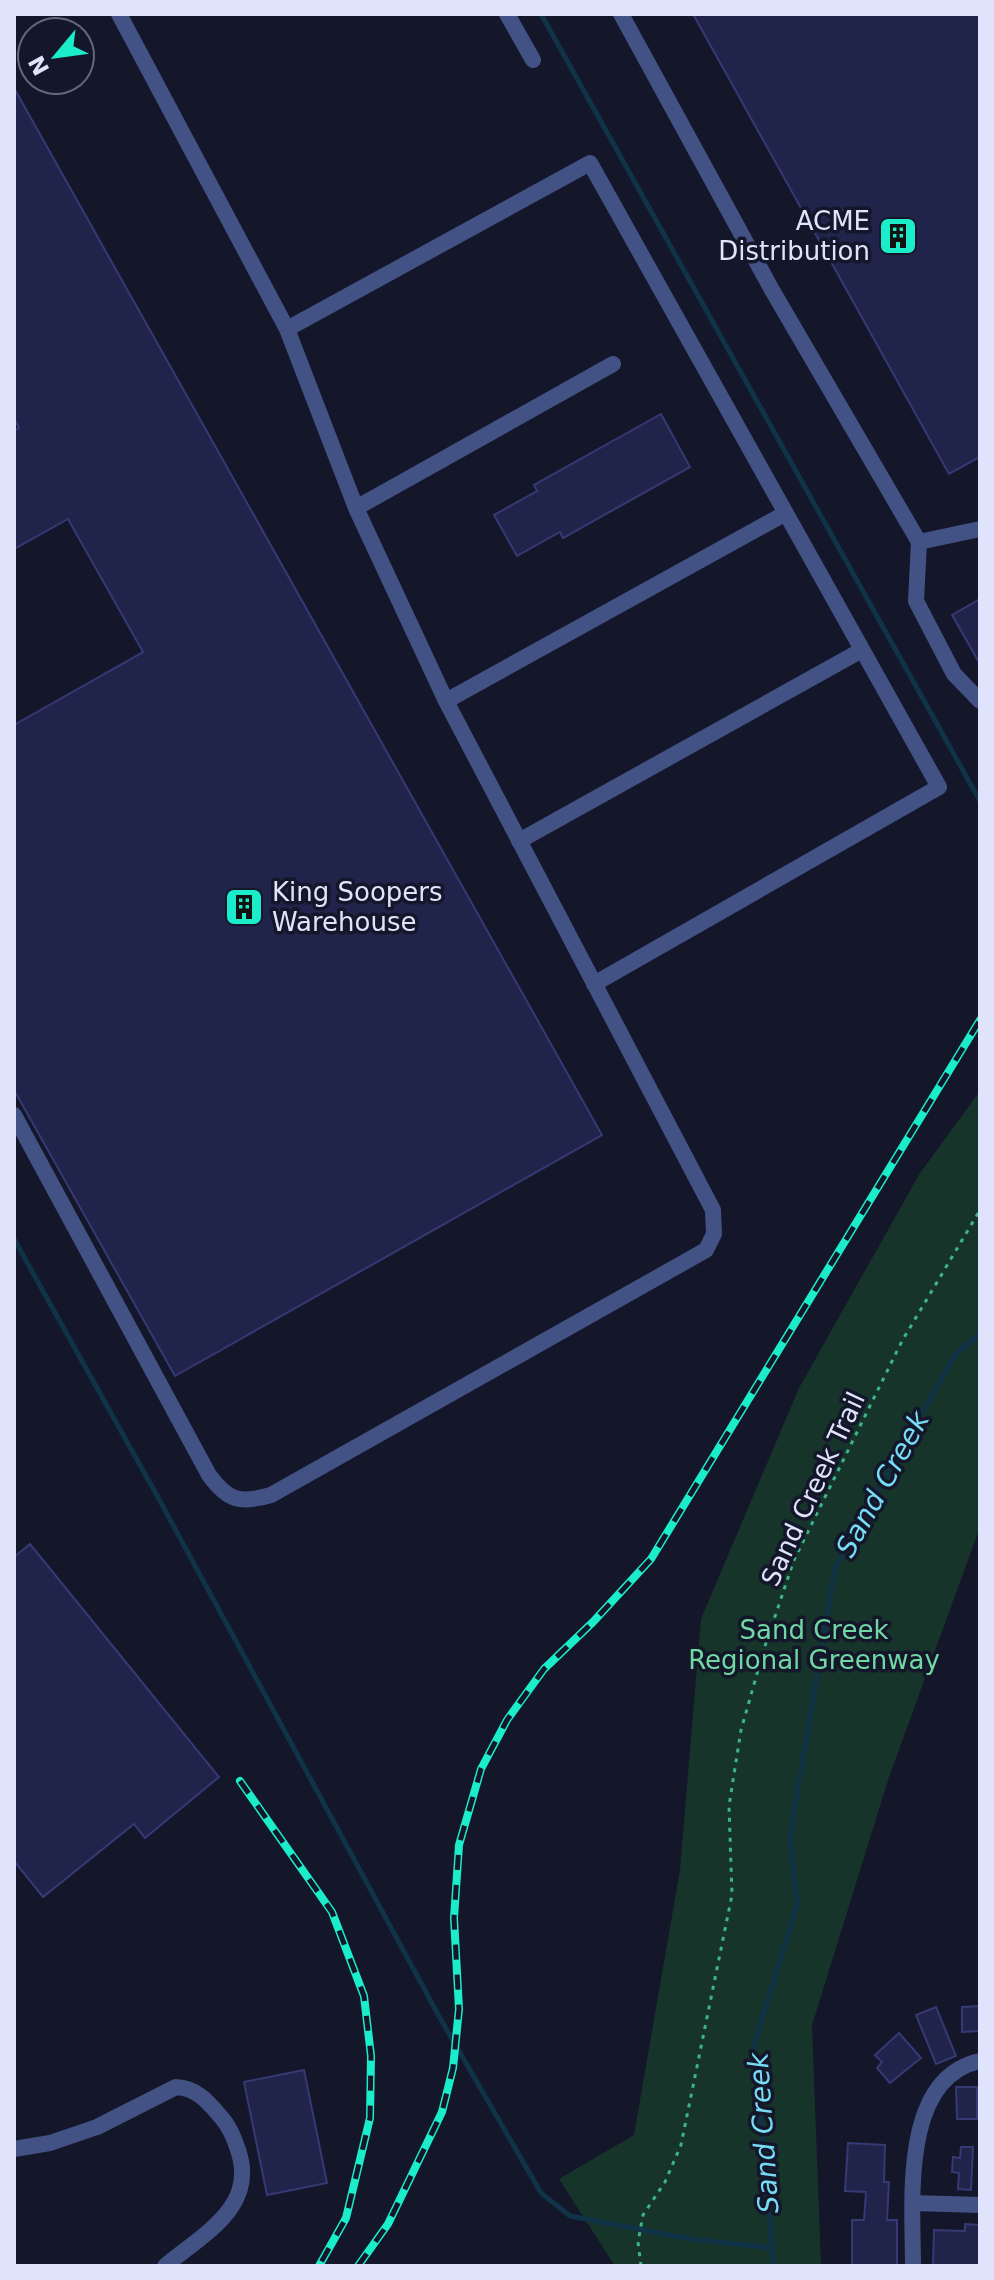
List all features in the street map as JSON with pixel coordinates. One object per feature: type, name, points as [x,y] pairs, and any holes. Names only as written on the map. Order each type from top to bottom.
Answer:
[{"type":"street","points":[[14,1115],[209,1475],[222,1493],[236,1499],[252,1501],[271,1495],[706,1250],[714,1234],[713,1210],[446,701],[356,508],[287,329],[119,14]]},
{"type":"street","points":[[507,14],[533,60]]},
{"type":"street","points":[[621,14],[772,290],[919,542],[916,601],[954,674],[980,701]]},
{"type":"street","points":[[287,329],[590,163],[939,787],[594,984]]},
{"type":"street","points":[[356,508],[613,364]]},
{"type":"street","points":[[446,701],[786,513]]},
{"type":"street","points":[[919,542],[980,529]]},
{"type":"street","points":[[519,841],[862,650]]},
{"type":"street","points":[[913,2266],[913,2203],[919,2126],[931,2095],[949,2073],[980,2061]]},
{"type":"street","points":[[14,2149],[50,2143],[97,2127],[176,2087],[190,2088],[231,2127],[242,2162],[243,2187],[231,2211],[165,2266]]},
{"type":"street","points":[[913,2203],[980,2205]]},
{"type":"path","name":"Sand Creek Trail","points":[[641,2266],[638,2242],[643,2215],[665,2182],[681,2145],[732,1895],[729,1806],[741,1730],[764,1649],[794,1560],[902,1341],[980,1210]]},
{"type":"green space","name":"Sand Creek Regional Greenway","points":[[980,1091],[980,1527],[889,1777],[812,2025],[821,2266],[615,2266],[559,2179],[634,2135],[680,1870],[701,1619],[799,1388],[920,1173]]},
{"type":"building","name":"ACME Distribution","points":[[693,14],[980,14],[980,457],[949,474]]},
{"type":"building","name":"King Soopers Warehouse","points":[[14,88],[602,1135],[175,1376],[14,1090],[14,725],[143,652],[68,519],[14,549],[14,431],[19,428],[14,418]]},
{"type":"building","points":[[661,414],[690,467],[563,538],[560,532],[517,556],[494,515],[537,491],[534,485]]},
{"type":"building","points":[[980,599],[980,664],[952,615]]},
{"type":"building","points":[[30,1544],[219,1777],[145,1838],[134,1824],[43,1897],[14,1861],[14,1557]]},
{"type":"building","points":[[980,2006],[980,2031],[962,2032],[962,2007]]},
{"type":"building","points":[[936,2007],[956,2056],[936,2064],[916,2015]]},
{"type":"building","points":[[899,2033],[921,2058],[890,2083],[877,2068],[882,2062],[875,2055]]},
{"type":"building","points":[[304,2070],[327,2183],[267,2195],[244,2082]]},
{"type":"building","points":[[956,2087],[977,2087],[977,2119],[957,2119]]},
{"type":"building","points":[[848,2143],[885,2145],[884,2182],[889,2182],[887,2220],[897,2220],[897,2266],[852,2266],[852,2220],[864,2220],[866,2192],[845,2191]]},
{"type":"building","points":[[961,2147],[973,2147],[971,2190],[958,2189],[959,2173],[952,2172],[953,2157],[960,2158]]},
{"type":"building","points":[[965,2224],[980,2225],[980,2266],[933,2265],[934,2230],[965,2231]]},
{"type":"waterway","points":[[541,14],[980,801]]},
{"type":"waterway","points":[[14,1239],[440,2018],[541,2193],[570,2216],[691,2239],[772,2248]]},
{"type":"waterway","name":"Sand Creek","points":[[774,2266],[754,2045],[797,1905],[790,1836],[835,1568],[955,1355],[980,1333]]},
{"type":"railway","points":[[358,2266],[388,2224],[442,2112],[453,2068],[459,2009],[454,1918],[459,1845],[481,1769],[507,1720],[544,1669],[651,1559],[980,1020]]},
{"type":"railway","points":[[240,1781],[332,1912],[364,1996],[371,2056],[370,2118],[346,2218],[319,2266]]},
{"type":"place","name":"ACME Distribution","points":[[898,236]]},
{"type":"place","name":"King Soopers Warehouse","points":[[244,907]]}]
